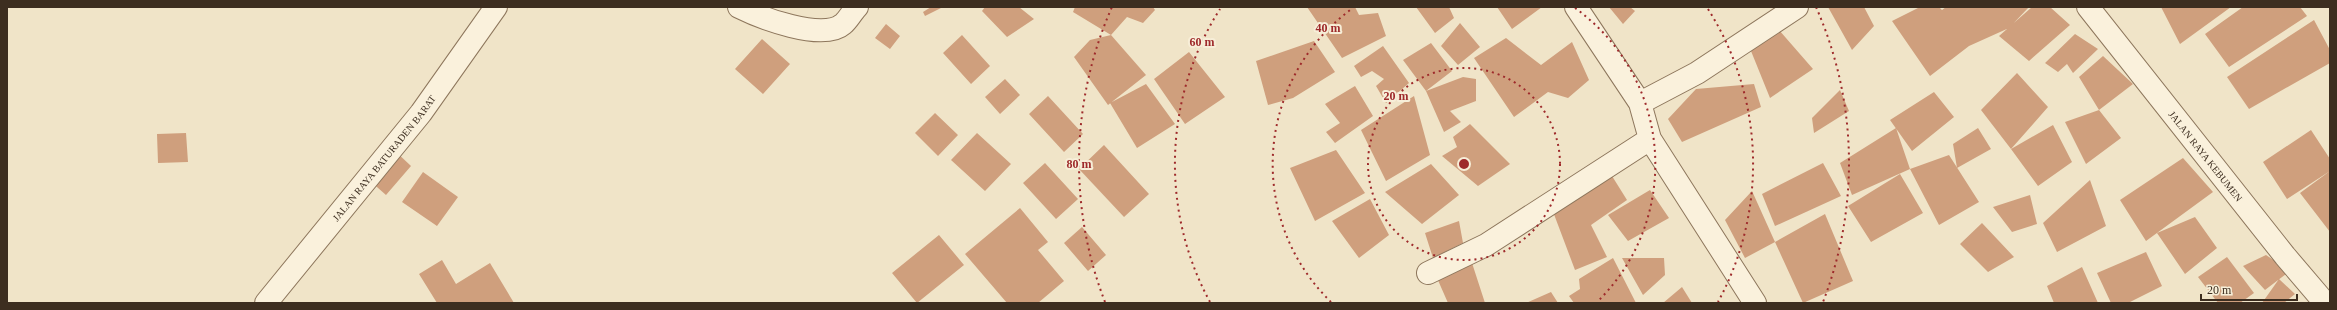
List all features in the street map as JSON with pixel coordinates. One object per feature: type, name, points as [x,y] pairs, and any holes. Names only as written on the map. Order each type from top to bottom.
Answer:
[{"type":"street","name":"JALAN RAYA BATURADEN BARAT","points":[[266,303],[421,113],[496,7]]},
{"type":"street","points":[[739,7],[783,24],[812,30],[830,30],[843,25],[857,7]]},
{"type":"street","points":[[1576,7],[1640,103],[1650,139],[1755,303]]},
{"type":"street","points":[[1640,103],[1697,73],[1797,7]]},
{"type":"street","name":"JALAN RAYA KEBUMEN","points":[[2088,7],[2285,256],[2325,303]]},
{"type":"street","points":[[1428,273],[1486,245],[1650,139]]},
{"type":"building","points":[[931,7],[943,7],[925,16],[923,12]]},
{"type":"building","points":[[985,7],[1019,7],[1034,19],[1007,37],[982,11]]},
{"type":"building","points":[[1075,7],[1153,7],[1155,10],[1143,23],[1127,17],[1111,35],[1073,12]]},
{"type":"building","points":[[1307,7],[1355,7],[1359,15],[1378,13],[1386,36],[1342,58]]},
{"type":"building","points":[[1416,7],[1449,7],[1454,18],[1435,33]]},
{"type":"building","points":[[1497,7],[1542,7],[1512,29]]},
{"type":"building","points":[[1609,7],[1630,7],[1635,11],[1623,24]]},
{"type":"building","points":[[1828,7],[1864,7],[1874,26],[1852,50]]},
{"type":"building","points":[[1920,7],[1939,7],[1942,10],[1946,7],[2029,7],[2009,28],[1969,46],[1930,76],[1892,21]]},
{"type":"building","points":[[2032,7],[2050,7],[2070,25],[2029,61],[1999,36]]},
{"type":"building","points":[[2161,7],[2231,7],[2180,44]]},
{"type":"building","points":[[2243,7],[2300,7],[2307,16],[2229,67],[2205,34]]},
{"type":"building","points":[[2314,20],[2330,50],[2330,63],[2249,109],[2227,77]]},
{"type":"building","points":[[1460,23],[1480,47],[1458,65],[1441,46]]},
{"type":"building","points":[[886,24],[900,36],[890,49],[875,38]]},
{"type":"building","points":[[1779,30],[1813,69],[1770,98],[1751,51]]},
{"type":"building","points":[[2075,34],[2098,49],[2073,73],[2067,64],[2058,72],[2045,63]]},
{"type":"building","points":[[962,35],[990,66],[971,84],[943,53]]},
{"type":"building","points":[[1111,35],[1146,75],[1108,105],[1074,57],[1090,40]]},
{"type":"building","points":[[1506,38],[1541,65],[1572,42],[1589,80],[1568,98],[1548,92],[1514,117],[1474,58]]},
{"type":"building","points":[[762,39],[790,64],[763,94],[735,69]]},
{"type":"building","points":[[1314,41],[1335,72],[1293,98],[1268,105],[1256,61]]},
{"type":"building","points":[[1431,43],[1452,71],[1426,91],[1403,60]]},
{"type":"building","points":[[1383,46],[1409,83],[1386,103],[1376,86],[1384,79],[1372,71],[1361,77],[1354,66]]},
{"type":"building","points":[[1189,52],[1225,97],[1185,124],[1154,79]]},
{"type":"building","points":[[2103,56],[2133,84],[2099,110],[2079,77]]},
{"type":"building","points":[[2017,73],[2048,107],[2011,149],[1981,110]]},
{"type":"building","points":[[1463,77],[1476,79],[1476,101],[1450,111],[1461,122],[1444,132],[1426,91]]},
{"type":"building","points":[[1005,79],[1020,95],[1000,114],[985,97]]},
{"type":"building","points":[[1146,84],[1175,124],[1137,148],[1110,103]]},
{"type":"building","points":[[1754,84],[1761,107],[1682,142],[1668,119],[1696,89]]},
{"type":"building","points":[[1355,86],[1373,116],[1335,143],[1326,132],[1340,123],[1325,104]]},
{"type":"building","points":[[1840,90],[1849,111],[1814,133],[1812,118]]},
{"type":"building","points":[[1934,92],[1954,117],[1912,151],[1890,120]]},
{"type":"building","points":[[1048,96],[1083,134],[1064,152],[1029,114]]},
{"type":"building","points":[[1414,96],[1430,155],[1386,181],[1361,130]]},
{"type":"building","points":[[2099,110],[2121,138],[2086,164],[2065,122]]},
{"type":"building","points":[[935,113],[958,135],[938,156],[915,133]]},
{"type":"building","points":[[1470,124],[1510,164],[1478,186],[1442,156],[1457,147],[1453,137]]},
{"type":"building","points":[[2053,125],[2072,162],[2038,186],[2011,149]]},
{"type":"building","points":[[1896,128],[1910,169],[1852,195],[1840,163]]},
{"type":"building","points":[[1978,128],[1991,149],[1957,168],[1953,144]]},
{"type":"building","points":[[2311,130],[2330,159],[2330,171],[2287,199],[2263,162]]},
{"type":"building","points":[[186,133],[188,162],[158,163],[157,134]]},
{"type":"building","points":[[977,133],[1011,164],[985,191],[951,160]]},
{"type":"building","points":[[1104,145],[1149,194],[1124,217],[1079,169]]},
{"type":"building","points":[[394,150],[411,166],[386,195],[369,180]]},
{"type":"building","points":[[1336,150],[1365,193],[1315,221],[1290,168]]},
{"type":"building","points":[[1949,155],[1979,202],[1939,225],[1910,169]]},
{"type":"building","points":[[2183,158],[2213,192],[2146,241],[2120,200]]},
{"type":"building","points":[[1045,163],[1078,199],[1056,219],[1023,183]]},
{"type":"building","points":[[1823,163],[1841,196],[1775,226],[1762,194]]},
{"type":"building","points":[[1431,164],[1459,195],[1422,224],[1385,192]]},
{"type":"building","points":[[2330,171],[2330,232],[2300,193]]},
{"type":"building","points":[[423,172],[458,197],[437,226],[402,202]]},
{"type":"building","points":[[1900,174],[1923,213],[1871,242],[1848,206]]},
{"type":"building","points":[[1612,176],[1627,200],[1591,225],[1607,257],[1575,270],[1552,209]]},
{"type":"building","points":[[2090,180],[2106,226],[2057,252],[2043,223]]},
{"type":"building","points":[[1650,190],[1669,218],[1628,241],[1608,215]]},
{"type":"building","points":[[1752,191],[1775,242],[1745,258],[1725,220]]},
{"type":"building","points":[[2030,195],[2037,224],[2012,232],[1993,207]]},
{"type":"building","points":[[1370,199],[1389,235],[1359,258],[1332,221]]},
{"type":"building","points":[[1020,208],[1048,242],[1038,250],[1064,281],[1038,303],[1007,303],[965,254]]},
{"type":"building","points":[[1825,214],[1853,281],[1803,303],[1775,242]]},
{"type":"building","points":[[2195,217],[2217,248],[2185,274],[2157,233]]},
{"type":"building","points":[[1459,221],[1463,243],[1433,258],[1425,233]]},
{"type":"building","points":[[1982,223],[2014,257],[1988,272],[1960,244]]},
{"type":"building","points":[[1082,227],[1106,255],[1088,271],[1064,243]]},
{"type":"building","points":[[939,235],[964,265],[917,303],[892,273]]},
{"type":"building","points":[[2146,252],[2162,286],[2128,303],[2111,303],[2097,273]]},
{"type":"building","points":[[2266,255],[2290,271],[2265,290],[2243,266]]},
{"type":"building","points":[[2227,257],[2254,293],[2240,303],[2218,303],[2198,277]]},
{"type":"building","points":[[1613,258],[1636,303],[1574,303],[1569,296],[1580,289],[1579,279]]},
{"type":"building","points":[[1622,258],[1664,258],[1665,275],[1643,295]]},
{"type":"building","points":[[442,260],[456,284],[490,263],[514,303],[437,303],[419,274]]},
{"type":"building","points":[[1472,263],[1485,303],[1448,303],[1437,278]]},
{"type":"building","points":[[2082,267],[2098,303],[2054,303],[2047,286]]},
{"type":"building","points":[[2279,279],[2295,294],[2284,303],[2262,303]]},
{"type":"building","points":[[1682,287],[1692,303],[1663,303]]},
{"type":"building","points":[[1551,292],[1558,303],[1526,303]]}]
